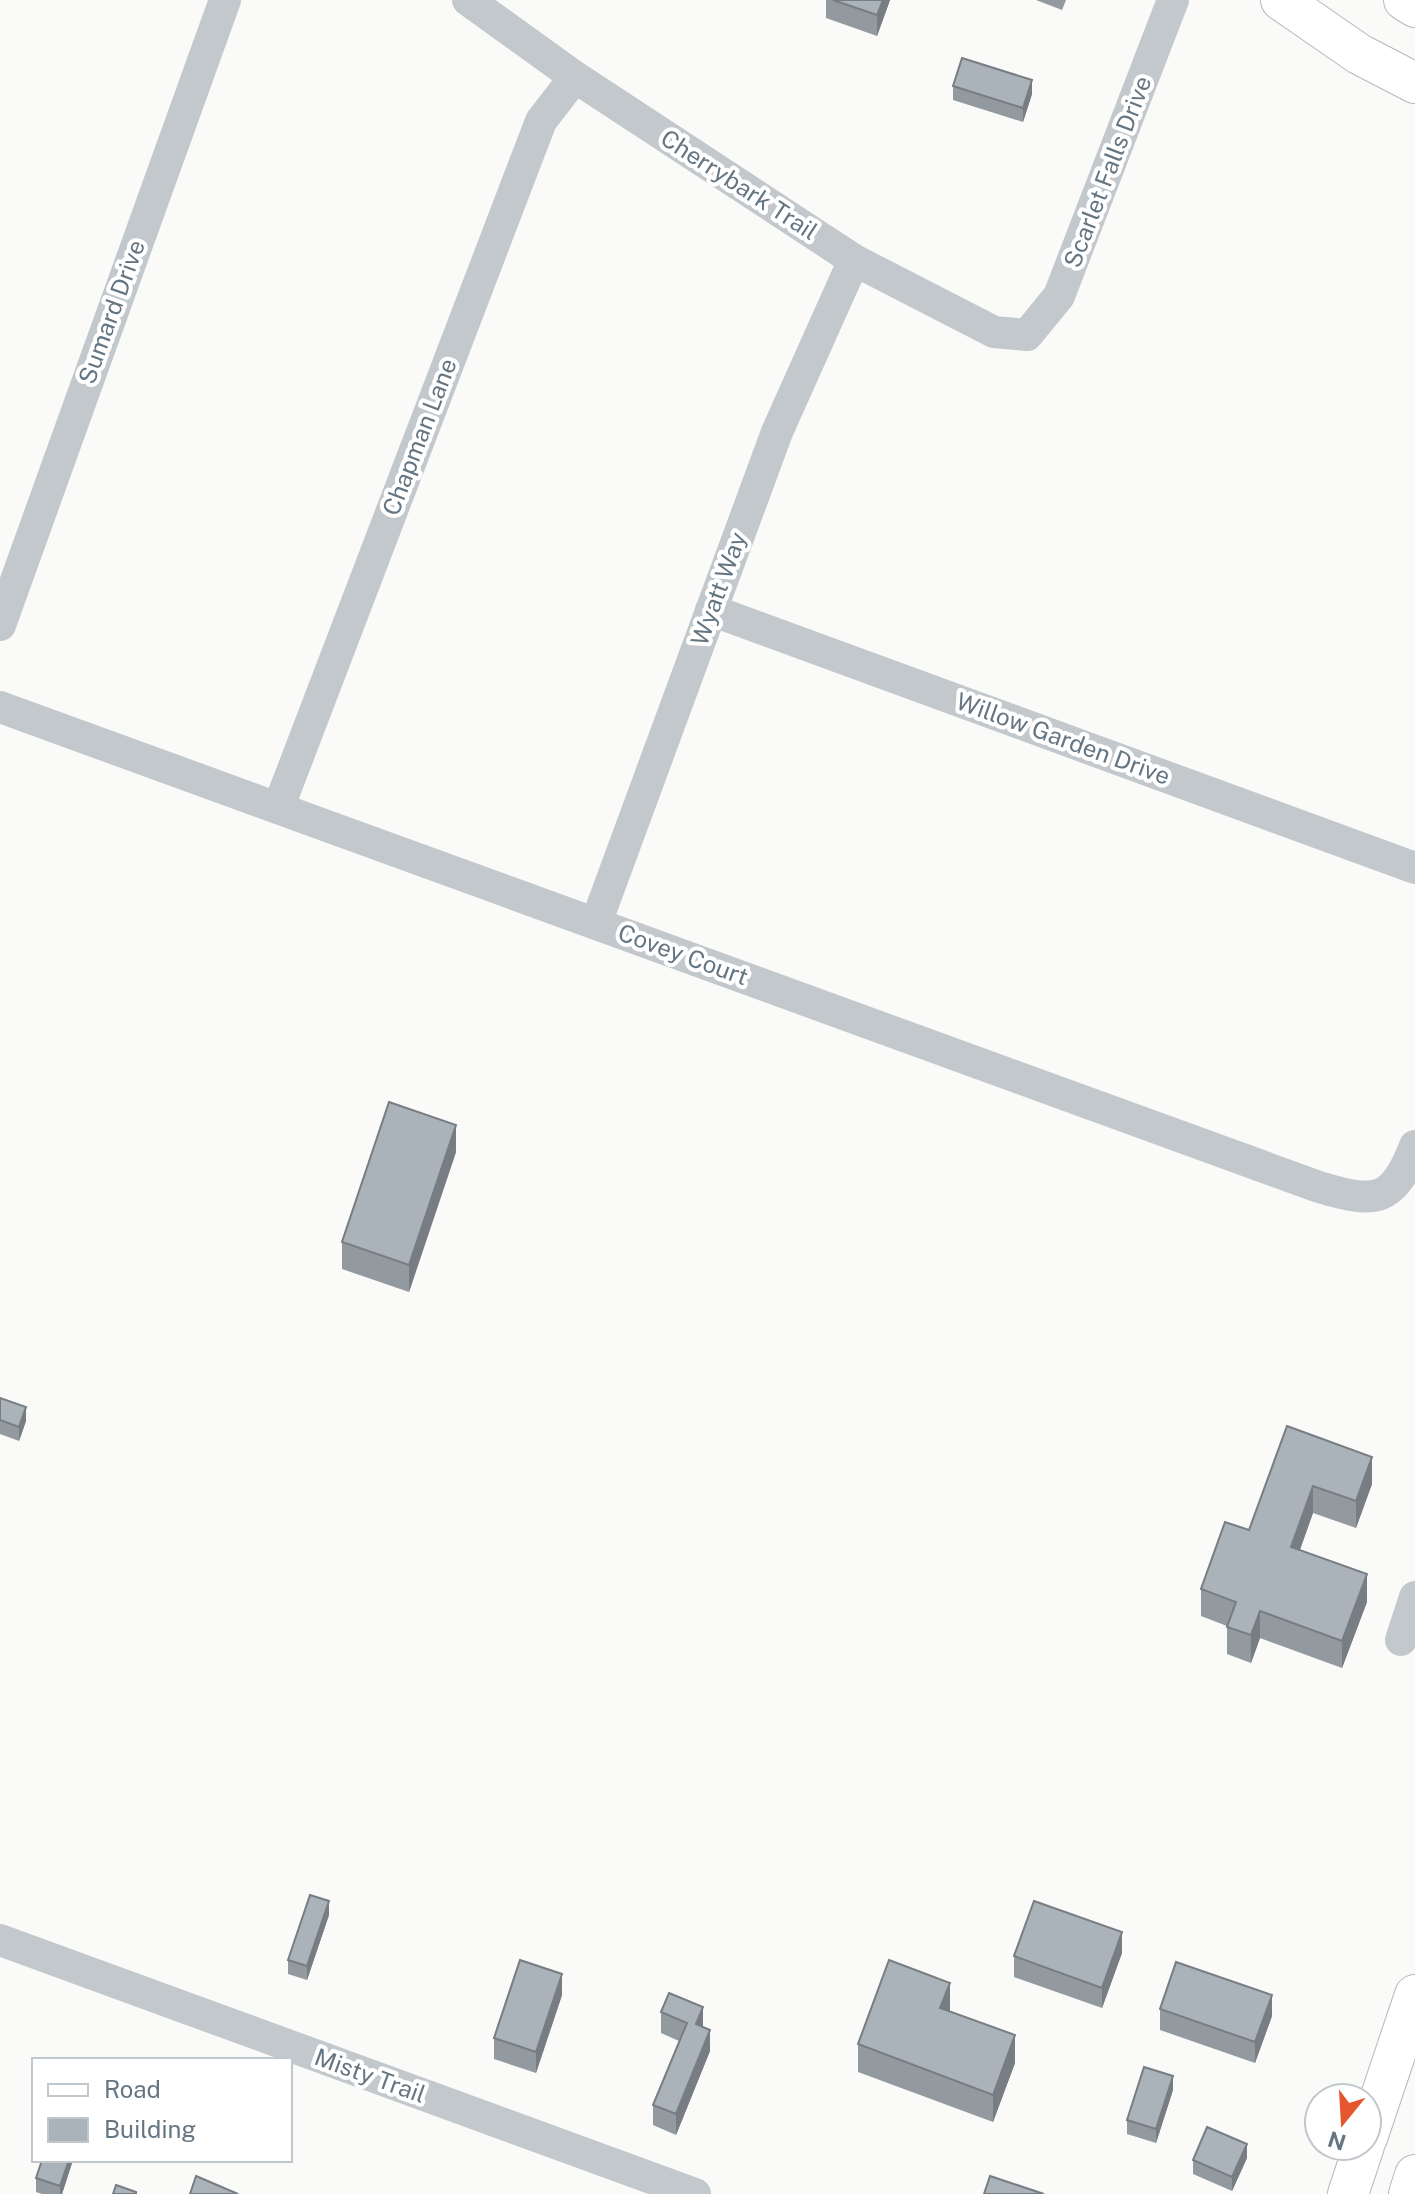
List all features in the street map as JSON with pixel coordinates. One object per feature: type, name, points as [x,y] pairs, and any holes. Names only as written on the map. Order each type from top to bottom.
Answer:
[{"type":"main road","points":[[1281,0],[1359,54],[1415,83]]},
{"type":"main road","points":[[1404,0],[1415,7]]},
{"type":"main road","points":[[1383,2090],[1415,1995]]},
{"type":"main road","points":[[1348,2194],[1359,2162]]},
{"type":"main road","points":[[1409,2194],[1415,2175]]},
{"type":"street","name":"Sumard Drive","points":[[0,625],[225,0]]},
{"type":"street","name":"Cherrybark Trail","points":[[468,0],[575,77],[854,260],[994,332],[1027,335]]},
{"type":"street","name":"Scarlet Falls Drive","points":[[1027,335],[1059,296],[1173,0]]},
{"type":"street","name":"Chapman Lane","points":[[279,806],[541,121],[575,77]]},
{"type":"street","name":"Wyatt Way","points":[[596,923],[777,432],[854,260]]},
{"type":"street","name":"Willow Garden Drive","points":[[711,610],[1415,868]]},
{"type":"street","name":"Covey Court","points":[[0,707],[1319,1187],[1368,1198],[1389,1191],[1403,1179],[1415,1146]]},
{"type":"street","points":[[1397,1640],[1415,1597]]},
{"type":"street","name":"Misty Trail","points":[[0,1940],[695,2194]]},
{"type":"building","points":[[833,0],[883,0],[877,15]]},
{"type":"building","points":[[962,58],[1032,80],[1023,108],[953,86]]},
{"type":"building","points":[[389,1102],[456,1125],[409,1265],[342,1242]]},
{"type":"building","points":[[0,1398],[26,1407],[19,1427],[0,1420]]},
{"type":"building","points":[[1287,1426],[1372,1457],[1356,1501],[1313,1486],[1291,1547],[1367,1574],[1342,1641],[1260,1611],[1251,1635],[1227,1627],[1236,1602],[1201,1589],[1225,1522],[1249,1530]]},
{"type":"building","points":[[310,1895],[329,1901],[307,1966],[288,1960]]},
{"type":"building","points":[[1034,1901],[1122,1932],[1102,1988],[1014,1956]]},
{"type":"building","points":[[520,1960],[562,1974],[536,2052],[494,2038]]},
{"type":"building","points":[[889,1960],[950,1983],[940,2008],[1015,2035],[993,2095],[858,2044]]},
{"type":"building","points":[[1176,1962],[1272,1995],[1255,2042],[1160,2009]]},
{"type":"building","points":[[669,1993],[703,2007],[696,2024],[710,2030],[676,2114],[653,2105],[687,2023],[661,2012]]},
{"type":"building","points":[[1144,2067],[1173,2076],[1156,2129],[1127,2120]]},
{"type":"building","points":[[1207,2127],[1247,2144],[1232,2177],[1193,2160]]},
{"type":"building","points":[[41,2162],[68,2162],[60,2186],[36,2178]]},
{"type":"building","points":[[196,2176],[238,2194],[190,2194]]},
{"type":"building","points":[[990,2176],[1044,2194],[984,2194]]},
{"type":"building","points":[[116,2185],[136,2192],[136,2194],[113,2194]]}]
